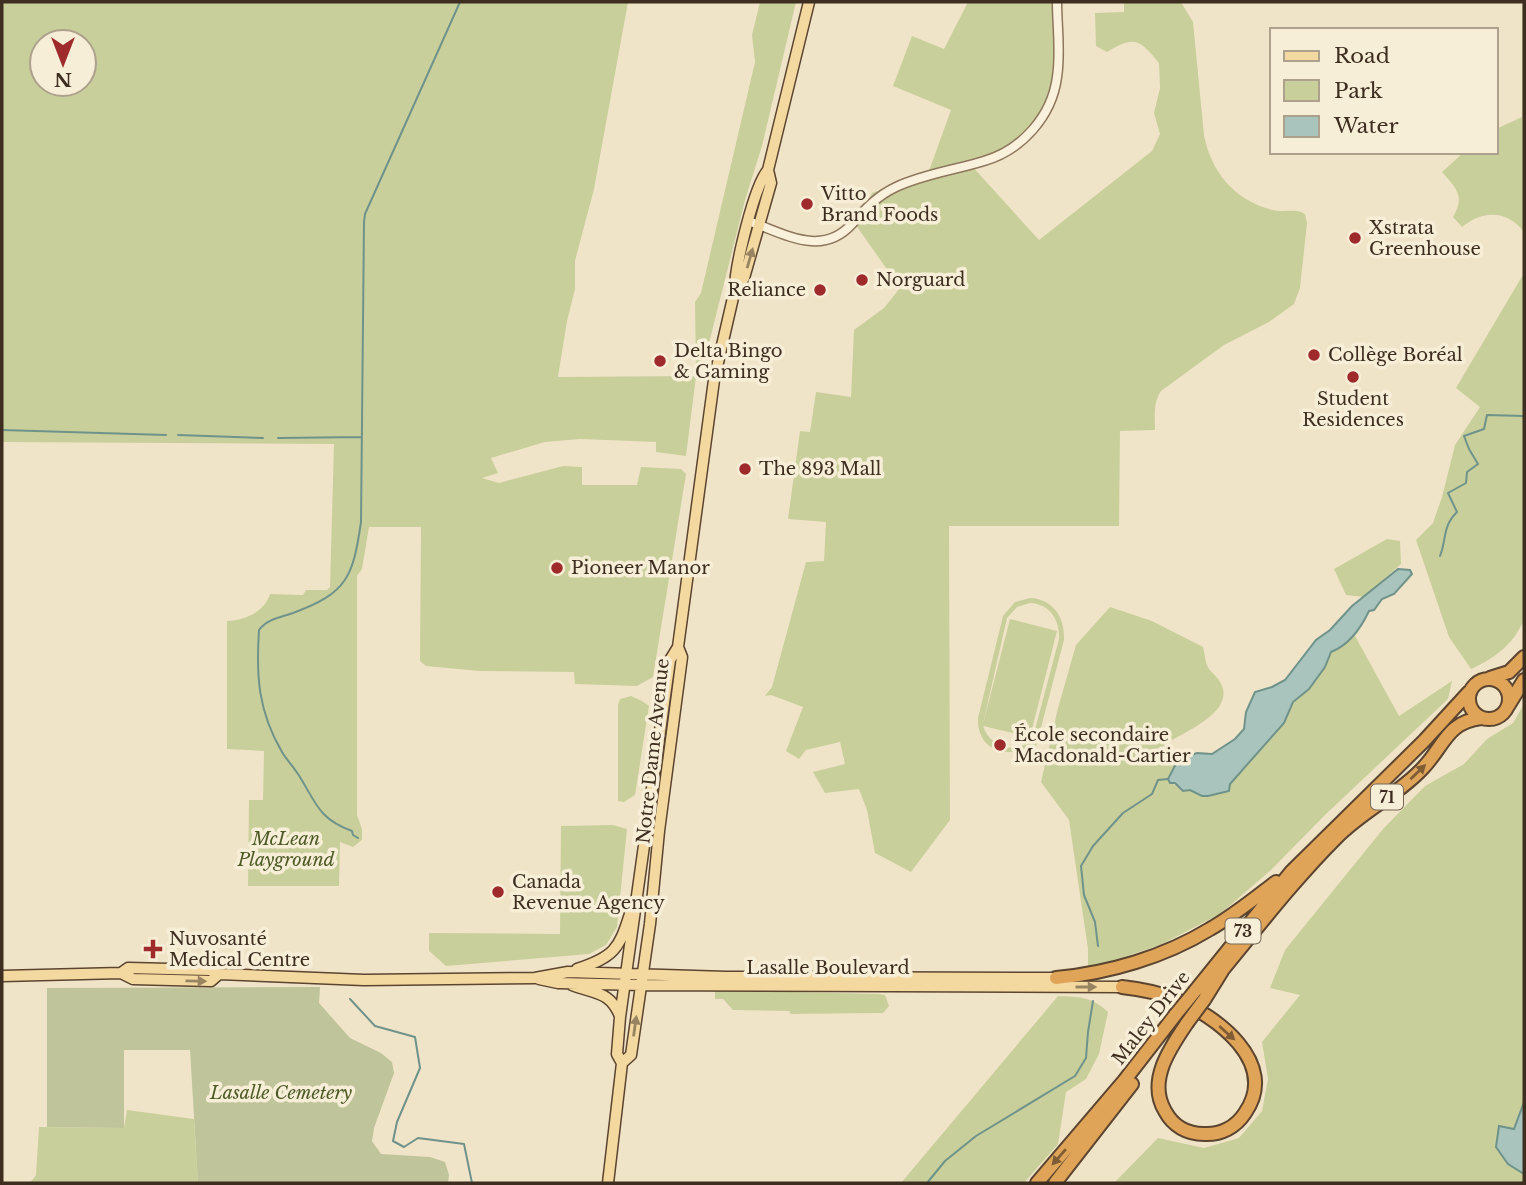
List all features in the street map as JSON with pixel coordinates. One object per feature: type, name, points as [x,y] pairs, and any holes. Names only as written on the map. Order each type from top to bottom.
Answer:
[{"type":"highway","points":[[1524,657],[1509,672],[1477,682],[1469,692],[1469,704],[1481,718],[1498,717],[1524,680]]},
{"type":"highway","points":[[1489,678],[1500,682],[1508,691],[1506,709]]},
{"type":"highway","name":"71","points":[[1293,878],[1469,692]]},
{"type":"highway","name":"71","points":[[1293,878],[1336,837],[1423,768],[1457,725],[1467,719],[1481,718]]},
{"type":"highway","points":[[1056,978],[1137,962],[1186,942],[1293,878]]},
{"type":"highway","name":"Maley Drive","points":[[1200,996],[1293,878]]},
{"type":"highway","name":"Maley Drive","points":[[1055,1183],[1293,878]]},
{"type":"highway","points":[[1122,987],[1162,994],[1188,1005],[1226,1030],[1247,1054],[1255,1076],[1253,1099],[1242,1119],[1222,1133],[1199,1134],[1186,1131],[1169,1118],[1162,1107],[1159,1085],[1163,1065],[1182,1019]]},
{"type":"highway","name":"Maley Drive","points":[[1037,1183],[1124,1081],[1182,1019]]},
{"type":"main road","name":"Notre Dame Avenue","points":[[608,1183],[622,1063],[617,1054],[620,1017],[670,660],[678,647],[714,380],[748,222],[761,178],[768,170],[785,110],[809,2]]},
{"type":"main road","name":"Notre Dame Avenue","points":[[735,289],[744,278],[771,183],[768,170]]},
{"type":"main road","name":"Notre Dame Avenue","points":[[622,1063],[631,1055],[642,979],[682,657],[678,647]]},
{"type":"main road","points":[[568,972],[601,961],[613,953],[621,942],[637,893]]},
{"type":"main road","name":"Lasalle Boulevard","points":[[2,975],[121,973],[128,968],[364,979],[535,978],[565,983],[625,984],[642,979],[726,977],[1056,978]]},
{"type":"main road","name":"Lasalle Boulevard","points":[[535,978],[568,972],[627,973],[642,979],[1122,987]]},
{"type":"main road","points":[[565,983],[606,996],[614,1002],[620,1017]]},
{"type":"street","points":[[748,222],[804,240],[830,240],[846,230],[875,198],[883,193],[922,178],[986,161],[1015,146],[1039,122],[1056,85],[1056,2]]},
{"type":"green space","name":"McLean Playground","points":[[2,2],[628,2],[594,189],[575,261],[575,289],[558,377],[696,376],[686,456],[656,452],[656,442],[580,439],[545,442],[491,458],[498,473],[482,478],[499,483],[563,466],[582,467],[582,485],[637,485],[641,467],[681,469],[686,474],[653,677],[637,686],[575,684],[574,672],[479,671],[426,666],[420,661],[421,527],[369,527],[362,569],[357,576],[357,815],[362,829],[362,840],[353,847],[340,842],[339,886],[248,886],[249,800],[263,800],[264,751],[227,749],[227,621],[253,614],[263,606],[270,594],[303,595],[306,590],[327,590],[330,587],[334,444],[2,442]]},
{"type":"green space","points":[[760,2],[796,2],[762,146],[745,200],[703,367],[696,376],[695,302],[701,293],[755,62],[752,35]]},
{"type":"green space","points":[[968,2],[1056,2],[1057,61],[1050,96],[1042,112],[1031,128],[1011,148],[971,165],[1039,240],[1152,151],[1160,134],[1154,113],[1160,88],[1159,63],[1146,48],[1136,42],[1124,43],[1107,52],[1096,46],[1095,13],[1124,12],[1124,2],[1181,2],[1193,22],[1204,135],[1212,161],[1227,183],[1247,200],[1273,210],[1301,212],[1305,214],[1307,223],[1300,288],[1294,304],[1269,322],[1224,345],[1161,391],[1156,405],[1155,430],[1120,431],[1119,526],[949,526],[950,820],[911,872],[875,853],[867,810],[859,789],[825,793],[813,772],[845,764],[840,742],[806,750],[799,759],[786,751],[803,707],[771,695],[765,696],[772,687],[806,562],[824,561],[826,522],[788,519],[800,431],[810,432],[816,392],[851,397],[854,330],[884,308],[900,288],[853,221],[866,206],[872,193],[929,171],[951,110],[893,86],[912,36],[944,49]]},
{"type":"green space","points":[[1524,2],[1524,232],[1510,220],[1495,215],[1486,215],[1462,227],[1453,217],[1457,210],[1458,193],[1442,172],[1462,154],[1498,154],[1498,128],[1522,117]]},
{"type":"green space","points":[[1524,273],[1524,620],[1502,650],[1471,669],[1449,637],[1416,540],[1433,523],[1455,445],[1480,407],[1456,388]]},
{"type":"green space","points":[[1387,539],[1400,541],[1401,564],[1364,597],[1346,595],[1334,569]]},
{"type":"green space","points":[[1030,598],[1045,602],[1060,617],[1064,632],[1033,758],[1029,757],[1031,748],[1012,752],[994,749],[982,738],[979,729],[978,718],[1003,616],[1015,602]],"holes":[[[1037,604],[1048,610],[1056,620],[1059,639],[1033,737],[1019,747],[1005,747],[992,739],[983,726],[1030,737],[1057,631],[1010,619],[983,724],[1007,618],[1017,607]]]},
{"type":"green space","points":[[1110,607],[1152,621],[1203,647],[1208,667],[1222,686],[1220,705],[1204,722],[1164,745],[1178,760],[1170,774],[1170,783],[1208,796],[1228,791],[1230,784],[1284,723],[1293,702],[1309,689],[1325,667],[1331,652],[1342,647],[1354,634],[1399,716],[1452,681],[1448,699],[1271,870],[1220,914],[1160,945],[1088,969],[1088,949],[1069,820],[1041,782],[1076,645]]},
{"type":"green space","points":[[631,696],[649,706],[635,795],[624,802],[618,801],[618,705],[620,699]]},
{"type":"green space","points":[[1524,704],[1524,1183],[1114,1183],[1158,1138],[1204,1148],[1239,1138],[1262,1111],[1268,1079],[1262,1042],[1300,995],[1270,988],[1285,950],[1383,829],[1425,786],[1464,764],[1487,739],[1513,723]]},
{"type":"green space","points":[[613,825],[627,829],[617,927],[606,945],[589,954],[446,966],[429,951],[429,933],[560,934],[561,826]]},
{"type":"green space","name":"Lasalle Cemetery","points":[[320,987],[319,1003],[350,1038],[381,1053],[392,1062],[394,1073],[372,1141],[381,1154],[430,1157],[445,1162],[449,1175],[448,1183],[198,1183],[190,1050],[124,1050],[124,1128],[47,1127],[47,988]]},
{"type":"green space","points":[[715,990],[878,994],[885,995],[889,1006],[883,1013],[792,1014],[790,1011],[733,1010],[723,999],[715,999]]},
{"type":"green space","points":[[1058,996],[1091,1000],[1108,1012],[1099,1054],[1086,1079],[1066,1092],[1058,1144],[1024,1183],[901,1183]]},
{"type":"green space","points":[[127,1110],[194,1119],[198,1183],[30,1183],[36,1175],[39,1127],[124,1128]]},
{"type":"water","points":[[1398,569],[1410,570],[1412,574],[1394,594],[1382,599],[1374,610],[1369,611],[1349,640],[1331,652],[1325,667],[1309,689],[1293,702],[1284,723],[1230,784],[1229,791],[1202,796],[1190,790],[1183,791],[1175,783],[1170,783],[1168,779],[1178,760],[1197,753],[1212,754],[1235,739],[1244,729],[1246,712],[1255,692],[1285,680],[1316,640],[1330,630],[1352,606]]},
{"type":"water","points":[[1524,1102],[1524,1174],[1508,1164],[1496,1147],[1499,1126],[1514,1129]]},
{"type":"waterway","points":[[358,838],[352,831],[332,821],[319,808],[274,737],[260,693],[259,630],[270,621],[311,606],[337,590],[345,580],[355,556],[361,522],[365,214],[460,2]]},
{"type":"waterway","points":[[1440,556],[1447,528],[1457,512],[1448,493],[1466,483],[1467,472],[1478,464],[1464,436],[1484,429],[1487,415],[1524,418]]},
{"type":"waterway","points":[[2,430],[166,435]]},
{"type":"waterway","points":[[178,435],[263,438]]},
{"type":"waterway","points":[[278,438],[361,437]]},
{"type":"waterway","points":[[1098,946],[1095,922],[1084,895],[1081,866],[1093,846],[1123,813],[1152,794],[1158,780],[1168,779]]},
{"type":"waterway","points":[[350,999],[375,1026],[415,1037],[420,1068],[397,1122],[393,1141],[404,1147],[418,1138],[464,1144],[472,1183]]},
{"type":"waterway","points":[[927,1183],[945,1161],[976,1136],[1075,1076],[1086,1058],[1093,1001]]},
{"type":"place","name":"Vitto Brand Foods","points":[[807,204]]},
{"type":"place","name":"Xstrata Greenhouse","points":[[1355,238]]},
{"type":"place","name":"Norguard","points":[[862,280]]},
{"type":"place","name":"Reliance","points":[[820,290]]},
{"type":"place","name":"Collège Boréal","points":[[1314,355]]},
{"type":"place","name":"Delta Bingo & Gaming","points":[[660,361]]},
{"type":"place","name":"Student Residences","points":[[1353,377]]},
{"type":"place","name":"The 893 Mall","points":[[745,469]]},
{"type":"place","name":"Pioneer Manor","points":[[557,568]]},
{"type":"place","name":"École secondaire Macdonald-Cartier","points":[[1000,745]]},
{"type":"place","name":"Canada Revenue Agency","points":[[498,892]]},
{"type":"place","name":"Nuvosanté Medical Centre","points":[[153,949]]}]
